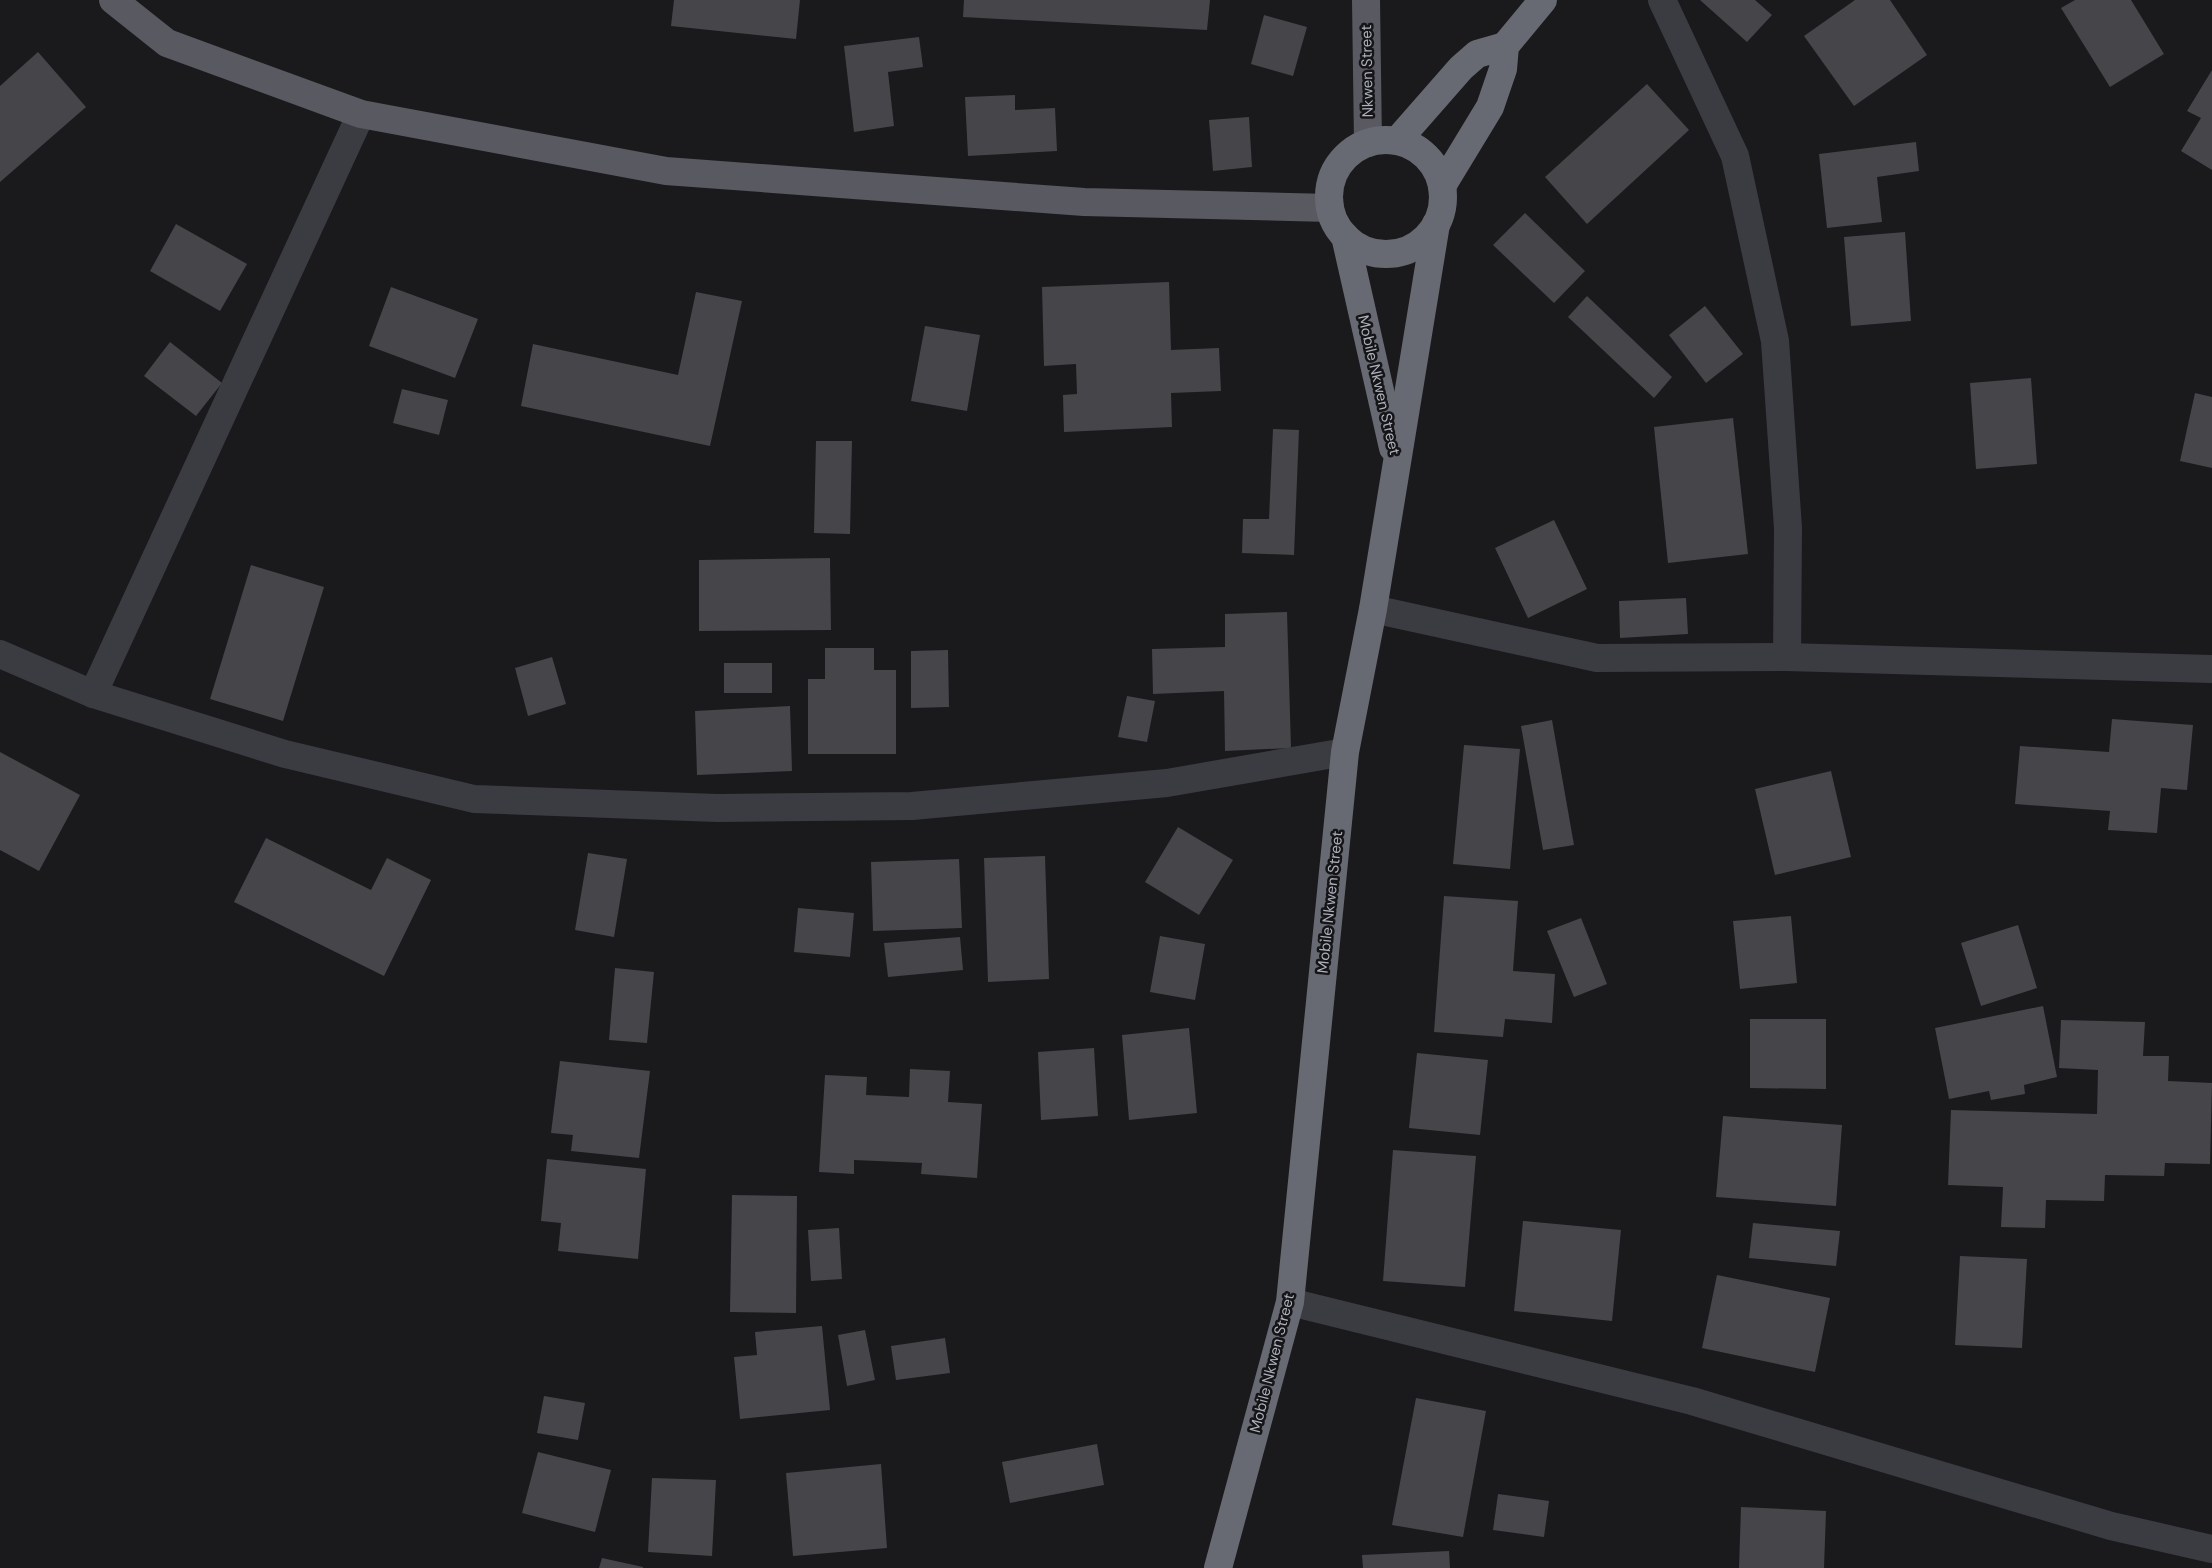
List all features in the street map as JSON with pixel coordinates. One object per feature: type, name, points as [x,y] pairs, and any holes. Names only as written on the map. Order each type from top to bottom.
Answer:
[{"type":"highway","points":[[1442,186],[1490,107],[1503,69],[1506,46],[1543,0]]},
{"type":"highway","points":[[1397,141],[1461,68],[1477,54],[1506,46]]},
{"type":"highway","points":[[1396,462],[1436,224],[1442,206],[1442,186],[1433,165],[1418,149],[1397,141],[1382,140],[1368,143],[1353,150],[1341,161],[1333,175],[1329,192],[1330,208],[1335,223],[1345,236],[1357,246],[1372,252],[1394,254],[1407,250],[1424,239],[1436,224]]},
{"type":"highway","name":"Mobile Nkwen Street","points":[[1218,1568],[1290,1302],[1346,752],[1373,609],[1396,462],[1345,236]]},
{"type":"main road","points":[[113,0],[167,43],[361,114],[666,171],[1084,202],[1330,208]]},
{"type":"main road","name":"Nkwen Street","points":[[1366,0],[1368,143]]},
{"type":"street","points":[[1662,0],[1735,156],[1775,341],[1788,528],[1787,657]]},
{"type":"street","points":[[93,694],[361,114]]},
{"type":"street","points":[[1373,609],[1598,658],[1787,657],[2212,669]]},
{"type":"street","points":[[0,654],[93,694],[285,754],[474,799],[717,808],[912,806],[1167,783],[1346,752]]},
{"type":"street","points":[[1290,1302],[1692,1401],[2111,1526],[2212,1549]]},
{"type":"building","points":[[674,0],[800,0],[796,39],[671,26]]},
{"type":"building","points":[[964,0],[1210,0],[1207,30],[963,17]]},
{"type":"building","points":[[1700,0],[1755,0],[1772,15],[1747,42]]},
{"type":"building","points":[[1855,0],[1890,0],[1927,55],[1854,106],[1804,36]]},
{"type":"building","points":[[2075,0],[2131,0],[2164,54],[2110,87],[2061,8]]},
{"type":"building","points":[[1264,15],[1307,27],[1293,76],[1251,64]]},
{"type":"building","points":[[919,37],[923,67],[888,72],[894,126],[854,132],[844,46]]},
{"type":"building","points":[[38,52],[86,107],[0,182],[0,86]]},
{"type":"building","points":[[2212,70],[2212,170],[2181,151],[2201,118],[2187,111]]},
{"type":"building","points":[[1647,84],[1689,130],[1587,224],[1545,177]]},
{"type":"building","points":[[1015,95],[1015,110],[1055,108],[1057,151],[968,156],[965,97]]},
{"type":"building","points":[[1249,117],[1252,167],[1213,171],[1209,120]]},
{"type":"building","points":[[1916,142],[1919,171],[1877,177],[1882,222],[1827,228],[1819,154]]},
{"type":"building","points":[[1525,213],[1585,271],[1554,303],[1493,245]]},
{"type":"building","points":[[176,224],[247,264],[220,311],[150,271]]},
{"type":"building","points":[[1905,232],[1911,321],[1851,326],[1844,237]]},
{"type":"building","points":[[1169,282],[1171,350],[1219,348],[1221,391],[1171,393],[1172,427],[1064,432],[1063,395],[1077,394],[1076,364],[1044,366],[1042,287]]},
{"type":"building","points":[[391,287],[478,319],[455,378],[369,346]]},
{"type":"building","points":[[696,292],[742,301],[710,446],[521,406],[533,344],[678,375]]},
{"type":"building","points":[[1587,296],[1672,377],[1654,398],[1568,317]]},
{"type":"building","points":[[1705,306],[1743,354],[1706,383],[1669,335]]},
{"type":"building","points":[[925,326],[980,335],[967,411],[911,401]]},
{"type":"building","points":[[170,342],[222,383],[196,416],[144,376]]},
{"type":"building","points":[[2031,378],[2037,464],[1976,469],[1970,383]]},
{"type":"building","points":[[402,389],[448,400],[439,435],[393,423]]},
{"type":"building","points":[[2195,393],[2212,397],[2212,468],[2180,461]]},
{"type":"building","points":[[1733,418],[1748,554],[1668,563],[1654,427]]},
{"type":"building","points":[[1273,429],[1299,430],[1294,555],[1242,553],[1243,519],[1269,519]]},
{"type":"building","points":[[816,441],[852,441],[850,534],[814,533]]},
{"type":"building","points":[[1554,520],[1587,589],[1528,618],[1495,548]]},
{"type":"building","points":[[830,558],[831,630],[699,631],[699,560]]},
{"type":"building","points":[[251,565],[324,587],[283,721],[210,699]]},
{"type":"building","points":[[1686,598],[1688,634],[1620,638],[1619,601]]},
{"type":"building","points":[[1287,612],[1291,748],[1225,751],[1224,691],[1153,694],[1152,649],[1225,647],[1225,614]]},
{"type":"building","points":[[825,648],[874,648],[874,670],[896,670],[896,754],[808,754],[808,679],[825,679]]},
{"type":"building","points":[[948,650],[949,707],[911,708],[911,651]]},
{"type":"building","points":[[552,657],[566,704],[528,716],[515,668]]},
{"type":"building","points":[[724,663],[772,663],[772,693],[724,693]]},
{"type":"building","points":[[1127,696],[1155,701],[1147,742],[1118,737]]},
{"type":"building","points":[[790,706],[792,771],[697,775],[695,711]]},
{"type":"building","points":[[2112,719],[2193,725],[2187,790],[2161,788],[2157,833],[2108,830],[2110,811],[2015,804],[2020,746],[2109,752]]},
{"type":"building","points":[[1552,720],[1574,845],[1543,850],[1521,726]]},
{"type":"building","points":[[1464,745],[1520,749],[1510,869],[1453,864]]},
{"type":"building","points":[[0,752],[80,795],[39,871],[0,850]]},
{"type":"building","points":[[1831,771],[1851,857],[1775,875],[1755,789]]},
{"type":"building","points":[[1178,827],[1233,860],[1199,915],[1145,882]]},
{"type":"building","points":[[266,838],[371,890],[387,858],[431,880],[384,976],[234,902]]},
{"type":"building","points":[[588,853],[627,859],[614,937],[575,930]]},
{"type":"building","points":[[1045,856],[1049,979],[988,982],[984,858]]},
{"type":"building","points":[[959,859],[962,928],[873,931],[871,862]]},
{"type":"building","points":[[1444,896],[1518,901],[1513,971],[1555,974],[1552,1023],[1505,1019],[1503,1037],[1434,1032]]},
{"type":"building","points":[[798,908],[854,913],[850,957],[794,952]]},
{"type":"building","points":[[1791,916],[1797,983],[1740,989],[1733,921]]},
{"type":"building","points":[[1581,918],[1607,984],[1574,997],[1547,931]]},
{"type":"building","points":[[2018,925],[2037,988],[1981,1006],[1961,943]]},
{"type":"building","points":[[1160,936],[1205,944],[1195,1000],[1150,992]]},
{"type":"building","points":[[960,937],[963,970],[888,977],[884,943]]},
{"type":"building","points":[[615,968],[654,972],[647,1043],[609,1040]]},
{"type":"building","points":[[2043,1006],[2057,1077],[2024,1085],[2025,1094],[1991,1100],[1989,1091],[1949,1099],[1935,1028]]},
{"type":"building","points":[[1750,1019],[1826,1019],[1826,1089],[1750,1088]]},
{"type":"building","points":[[2061,1020],[2145,1022],[2143,1056],[2169,1056],[2168,1081],[2212,1083],[2210,1164],[2165,1163],[2164,1176],[2105,1175],[2104,1201],[2046,1200],[2045,1228],[2001,1227],[2003,1187],[1948,1185],[1951,1110],[2097,1114],[2098,1070],[2059,1068]]},
{"type":"building","points":[[1189,1028],[1197,1113],[1129,1120],[1122,1035]]},
{"type":"building","points":[[1094,1048],[1098,1116],[1041,1120],[1038,1052]]},
{"type":"building","points":[[1417,1053],[1488,1060],[1480,1135],[1409,1128]]},
{"type":"building","points":[[560,1061],[650,1071],[639,1158],[571,1151],[573,1135],[551,1133]]},
{"type":"building","points":[[910,1069],[950,1071],[948,1102],[982,1104],[977,1178],[921,1174],[922,1163],[854,1160],[854,1174],[819,1172],[825,1075],[867,1077],[866,1095],[909,1097]]},
{"type":"building","points":[[1723,1116],[1842,1125],[1836,1206],[1716,1197]]},
{"type":"building","points":[[1393,1150],[1476,1156],[1465,1287],[1383,1281]]},
{"type":"building","points":[[547,1159],[646,1169],[638,1259],[558,1251],[561,1223],[541,1221]]},
{"type":"building","points":[[732,1195],[797,1196],[796,1313],[730,1312]]},
{"type":"building","points":[[1523,1221],[1621,1230],[1612,1321],[1514,1311]]},
{"type":"building","points":[[1753,1223],[1840,1231],[1836,1266],[1749,1258]]},
{"type":"building","points":[[839,1228],[842,1279],[811,1281],[808,1230]]},
{"type":"building","points":[[1960,1256],[2027,1259],[2022,1348],[1955,1345]]},
{"type":"building","points":[[1717,1275],[1830,1298],[1815,1372],[1702,1348]]},
{"type":"building","points":[[822,1326],[830,1410],[740,1419],[734,1357],[757,1355],[755,1332]]},
{"type":"building","points":[[865,1330],[875,1380],[847,1386],[838,1335]]},
{"type":"building","points":[[945,1338],[950,1373],[896,1380],[891,1346]]},
{"type":"building","points":[[544,1396],[585,1403],[578,1440],[537,1433]]},
{"type":"building","points":[[1416,1398],[1486,1411],[1463,1537],[1392,1525]]},
{"type":"building","points":[[1097,1444],[1104,1485],[1010,1503],[1002,1462]]},
{"type":"building","points":[[538,1452],[611,1470],[595,1532],[522,1513]]},
{"type":"building","points":[[881,1464],[887,1548],[793,1556],[786,1473]]},
{"type":"building","points":[[652,1478],[716,1480],[712,1556],[648,1552]]},
{"type":"building","points":[[1498,1494],[1549,1501],[1544,1537],[1493,1530]]},
{"type":"building","points":[[1741,1507],[1826,1511],[1824,1568],[1739,1568]]},
{"type":"building","points":[[1449,1551],[1450,1568],[1363,1568],[1362,1555]]},
{"type":"building","points":[[602,1558],[643,1567],[643,1568],[599,1568]]}]
